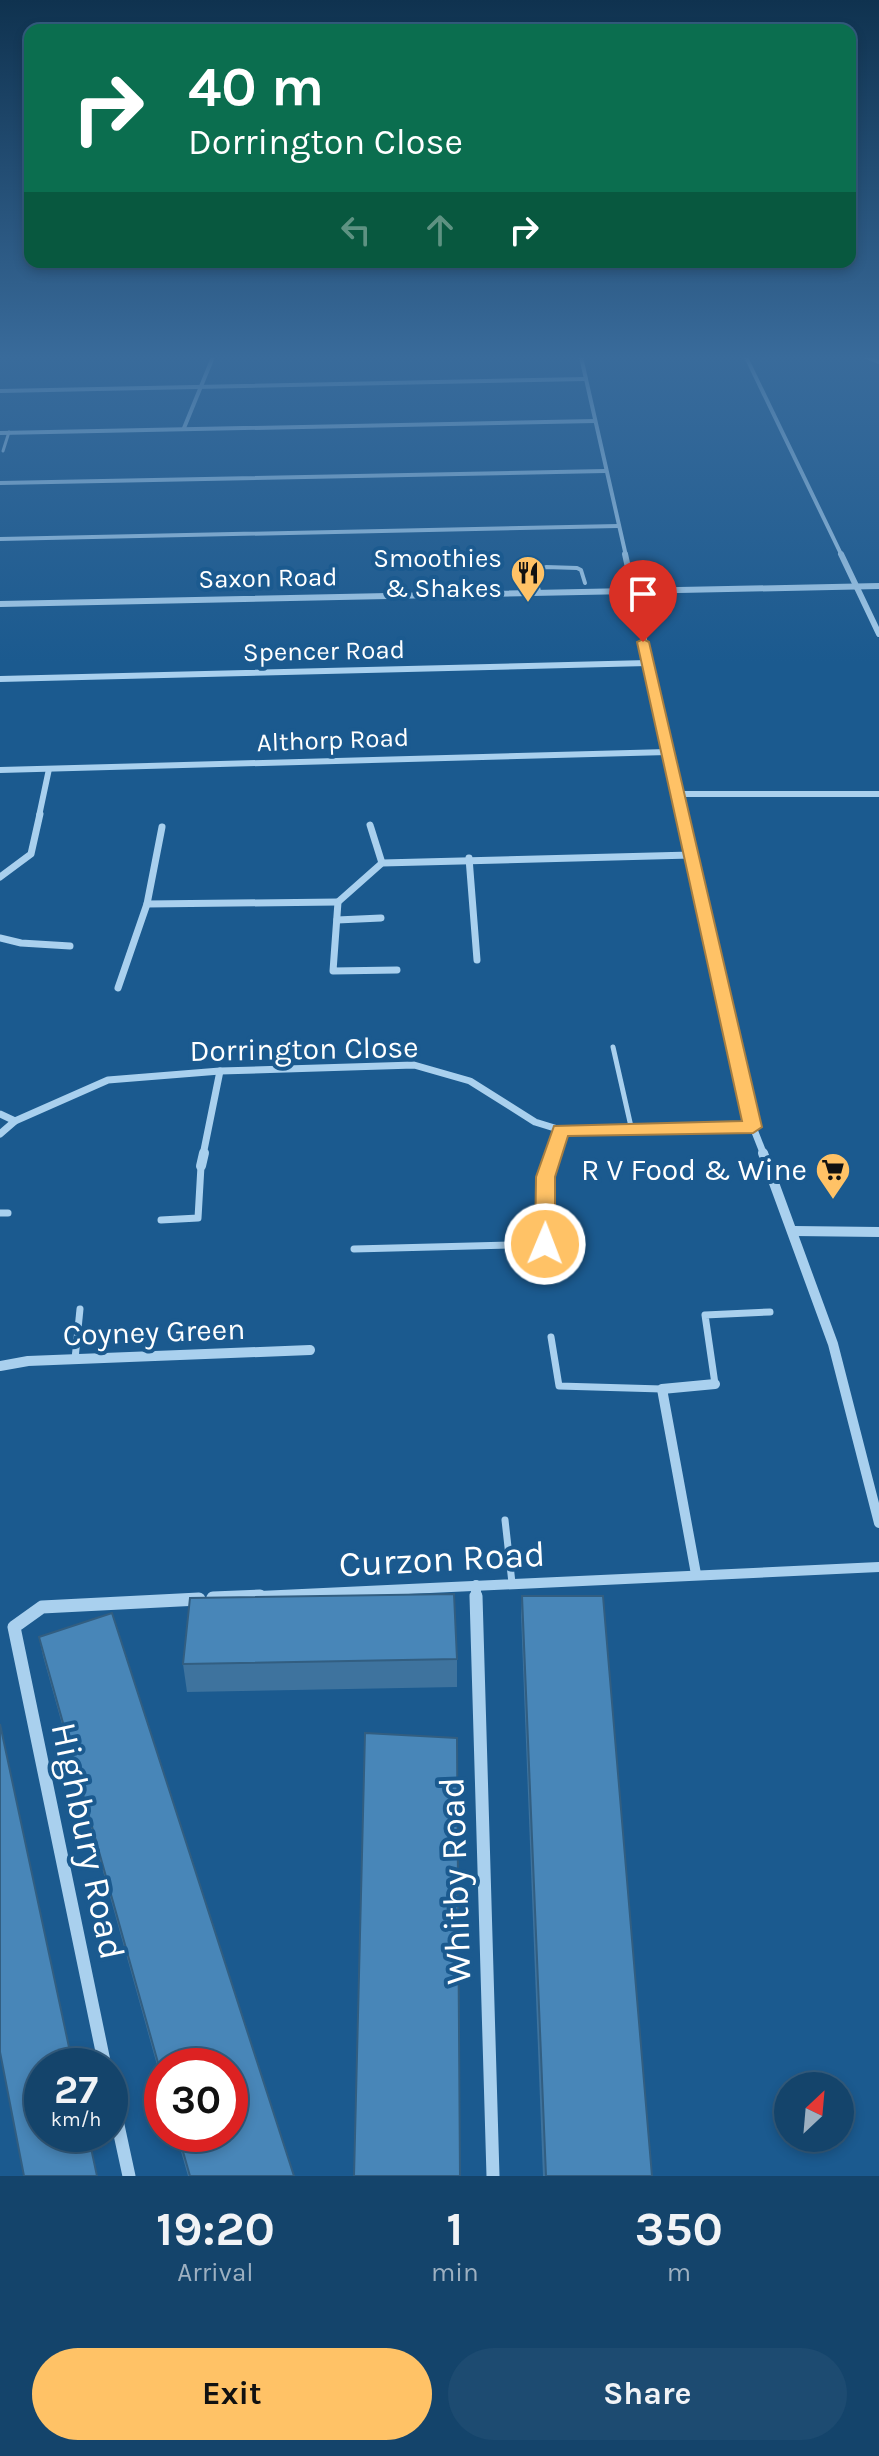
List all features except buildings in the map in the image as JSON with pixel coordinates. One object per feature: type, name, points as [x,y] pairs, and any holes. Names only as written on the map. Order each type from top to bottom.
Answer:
[{"type":"street","points":[[603,459],[753,1127],[794,1231],[833,1344],[879,1523]]},
{"type":"street","points":[[795,459],[879,634]]},
{"type":"street","points":[[0,483],[605,471]]},
{"type":"street","points":[[0,539],[618,526]]},
{"type":"street","name":"Saxon Road","points":[[0,604],[879,586]]},
{"type":"street","name":"Spencer Road","points":[[0,679],[648,663]]},
{"type":"street","name":"Althorp Road","points":[[0,770],[668,752]]},
{"type":"street","points":[[0,877],[31,854],[49,769]]},
{"type":"street","points":[[678,794],[879,794]]},
{"type":"street","points":[[370,825],[382,863]]},
{"type":"street","points":[[118,988],[147,904],[162,827]]},
{"type":"street","points":[[147,904],[338,902],[382,863],[469,858],[691,855]]},
{"type":"street","points":[[469,858],[477,960]]},
{"type":"street","points":[[338,902],[333,971],[397,970]]},
{"type":"street","points":[[337,920],[381,918]]},
{"type":"street","points":[[0,938],[21,943],[70,946]]},
{"type":"street","name":"Dorrington Close","points":[[0,1134],[15,1121],[108,1080],[220,1071],[414,1065],[470,1081],[535,1122],[561,1130],[753,1127]]},
{"type":"street","points":[[201,1166],[220,1071]]},
{"type":"street","points":[[0,1114],[15,1121]]},
{"type":"street","points":[[545,1244],[546,1177],[561,1130]]},
{"type":"street","points":[[794,1231],[879,1232]]},
{"type":"street","name":"Coyney Green","points":[[0,1366],[75,1359],[310,1350]]},
{"type":"street","points":[[696,1574],[662,1389],[715,1384]]},
{"type":"street","name":"Curzon Road","points":[[14,1627],[42,1607],[879,1567]]},
{"type":"street","name":"Whitby Road","points":[[476,1585],[493,2176]]},
{"type":"street","name":"Highbury Road","points":[[14,1627],[101,2048]]},
{"type":"street","points":[[124,2152],[129,2176]]},
{"type":"lane","points":[[539,591],[534,572],[546,567],[577,568],[581,570],[585,583]]},
{"type":"lane","points":[[613,1047],[632,1131]]},
{"type":"lane","points":[[161,1220],[198,1218],[201,1166]]},
{"type":"lane","points":[[354,1249],[545,1244]]},
{"type":"lane","points":[[75,1359],[80,1309]]},
{"type":"lane","points":[[715,1384],[705,1315],[770,1312]]},
{"type":"lane","points":[[551,1337],[559,1386],[662,1389]]},
{"type":"lane","points":[[505,1520],[512,1583]]},
{"type":"place","name":"Smoothies & Shakes","points":[[528,604]]},
{"type":"place","name":"R V Food & Wine","points":[[833,1201]]},
{"type":"route","points":[[545,1244],[546,1177],[561,1130],[753,1127],[643,642]]}]
